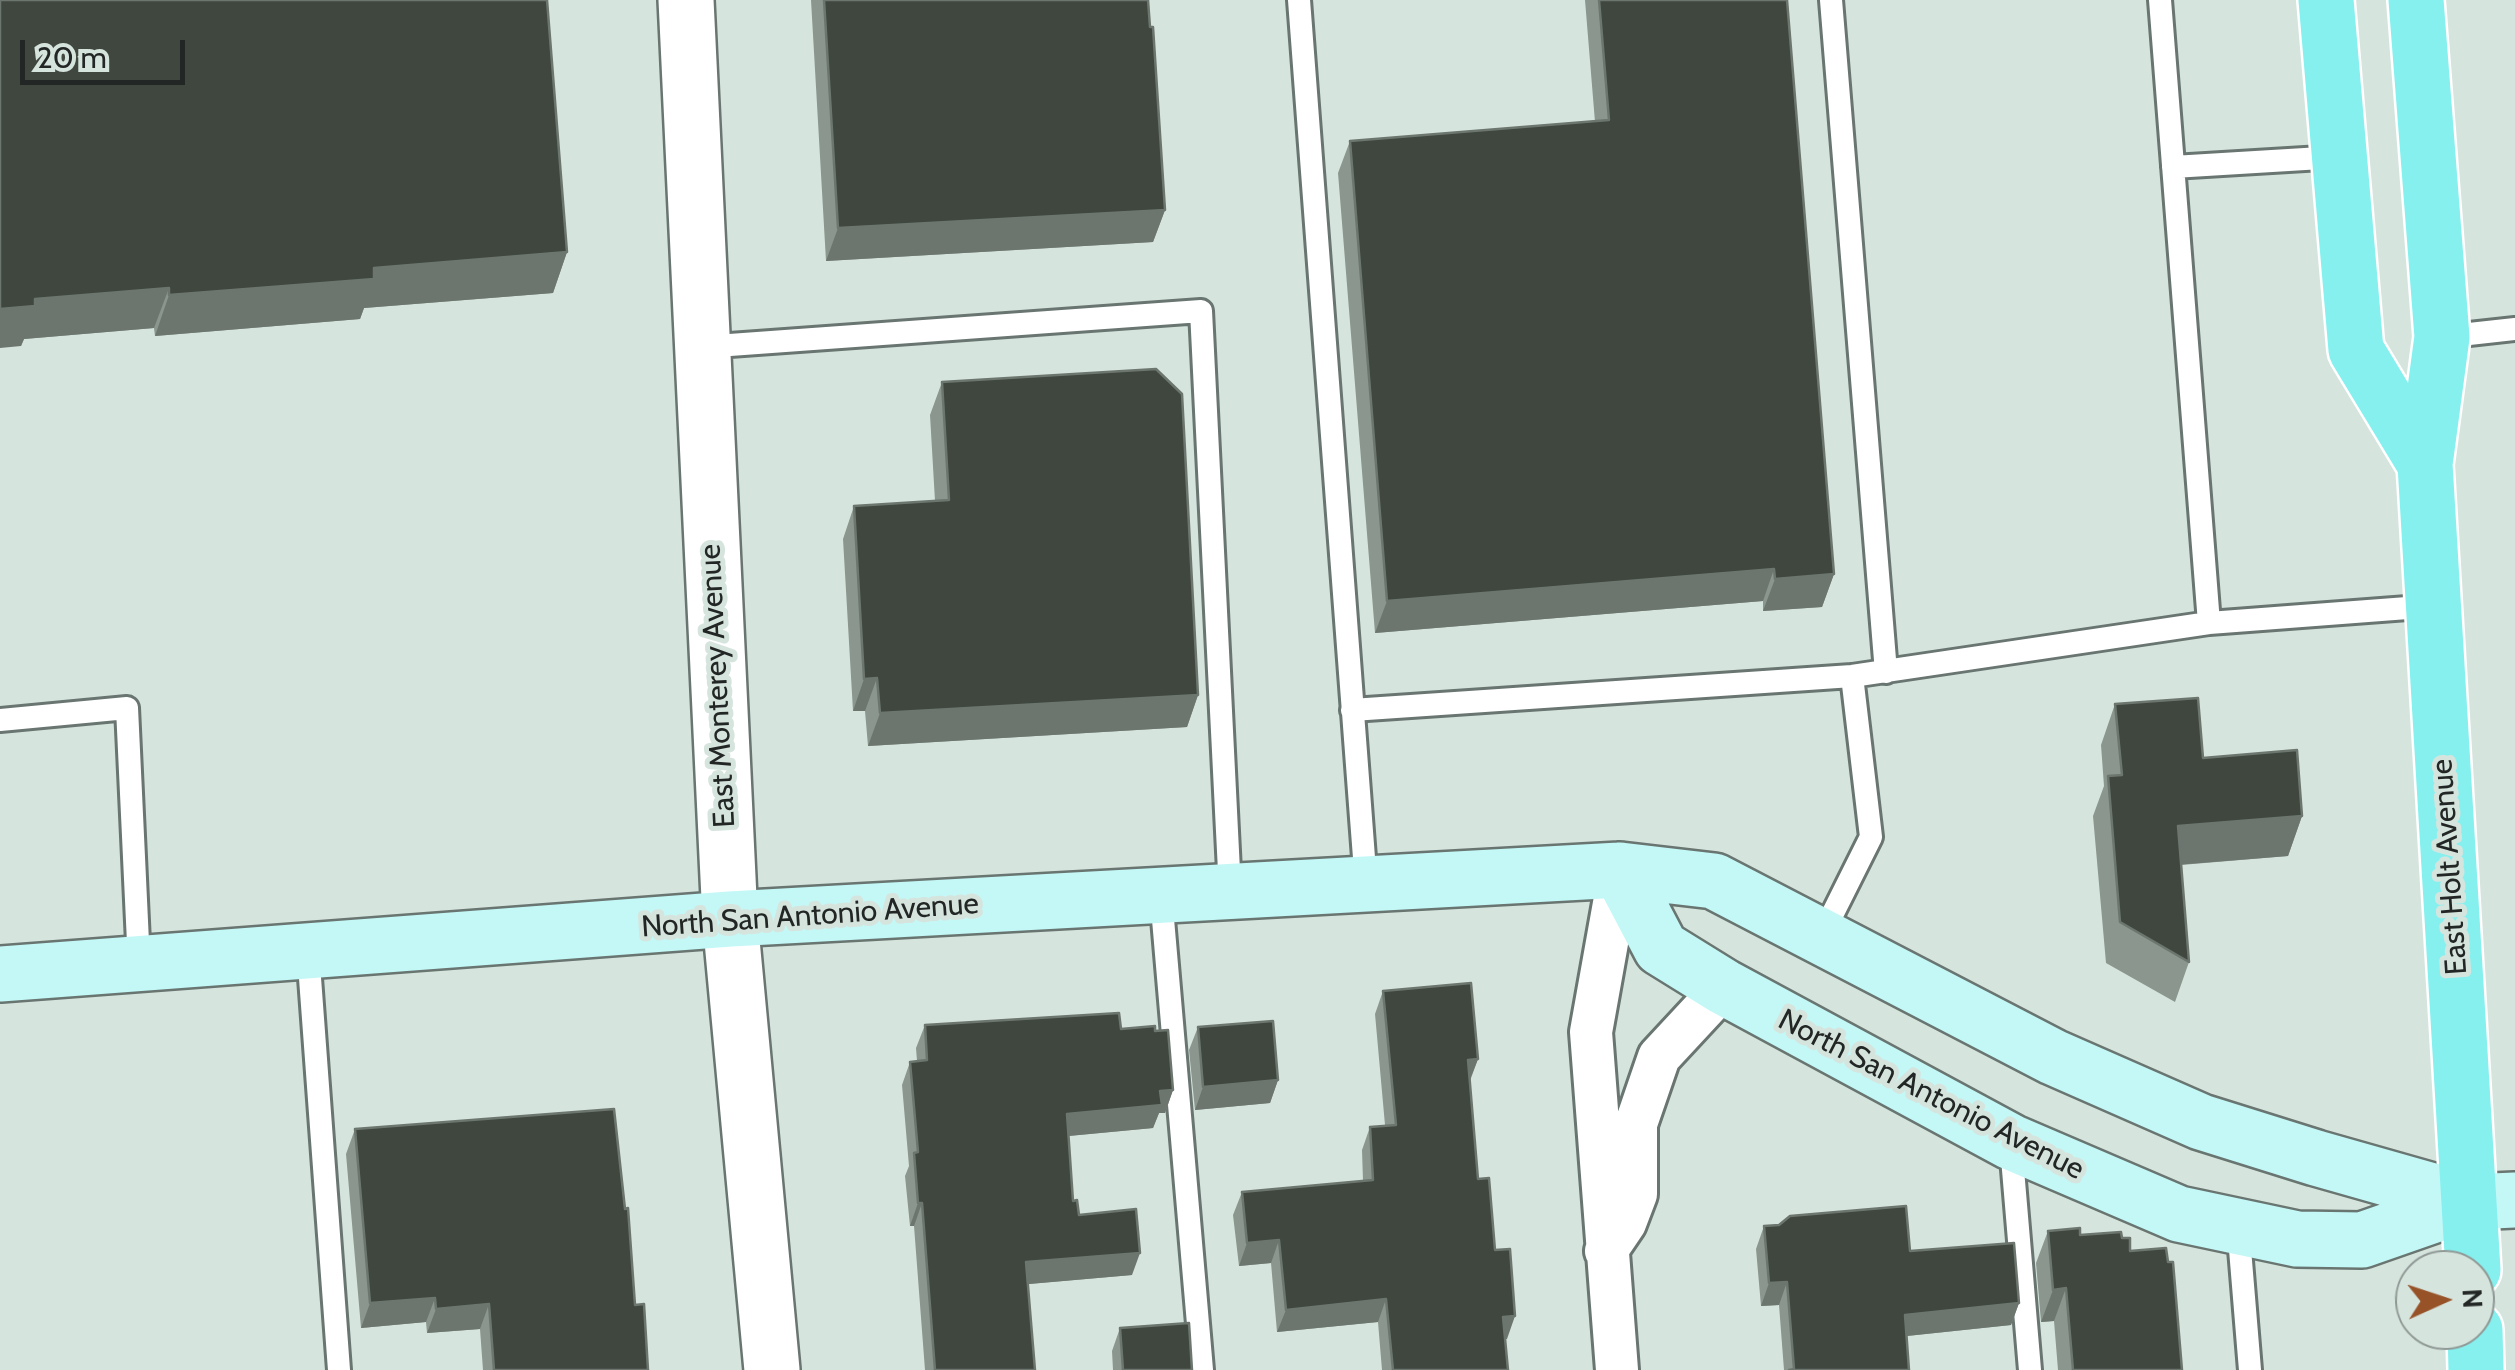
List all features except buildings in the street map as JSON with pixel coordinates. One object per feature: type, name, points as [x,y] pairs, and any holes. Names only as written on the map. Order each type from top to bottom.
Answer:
[{"type":"main road","name":"East Holt Avenue","points":[[2326,0],[2356,350],[2426,464]]},
{"type":"main road","name":"East Holt Avenue","points":[[2416,0],[2442,337],[2426,464],[2434,606],[2493,1201],[2479,1250]]},
{"type":"main road","name":"North San Antonio Avenue","points":[[0,974],[730,919],[1620,870],[1714,880],[2054,1057],[2201,1122],[2316,1158],[2493,1201]]},
{"type":"main road","name":"North San Antonio Avenue","points":[[1620,870],[1661,948],[1724,987],[2011,1142],[2178,1214],[2297,1239],[2362,1240],[2493,1201]]},
{"type":"street","name":"East Monterey Avenue","points":[[686,0],[730,919],[772,1370]]},
{"type":"street","points":[[1617,1370],[1591,1032],[1620,870]]},
{"type":"street","points":[[1606,1252],[1625,1223],[1636,1194],[1636,1124],[1658,1056],[1724,987]]},
{"type":"lane","points":[[1299,0],[1366,884]]},
{"type":"lane","points":[[1831,0],[1886,672]]},
{"type":"lane","points":[[2160,0],[2209,623]]},
{"type":"lane","points":[[2174,167],[2338,157]]},
{"type":"lane","points":[[702,347],[1201,311],[1230,891]]},
{"type":"lane","points":[[2442,337],[2515,329]]},
{"type":"lane","points":[[1352,710],[1852,676],[2209,623],[2434,606]]},
{"type":"lane","points":[[1822,935],[1871,837],[1852,676]]},
{"type":"lane","points":[[0,720],[127,708],[139,964]]},
{"type":"lane","points":[[1162,896],[1202,1370]]},
{"type":"lane","points":[[308,951],[338,1370]]},
{"type":"lane","points":[[2011,1142],[2030,1370]]},
{"type":"lane","points":[[2238,1225],[2250,1370]]}]
